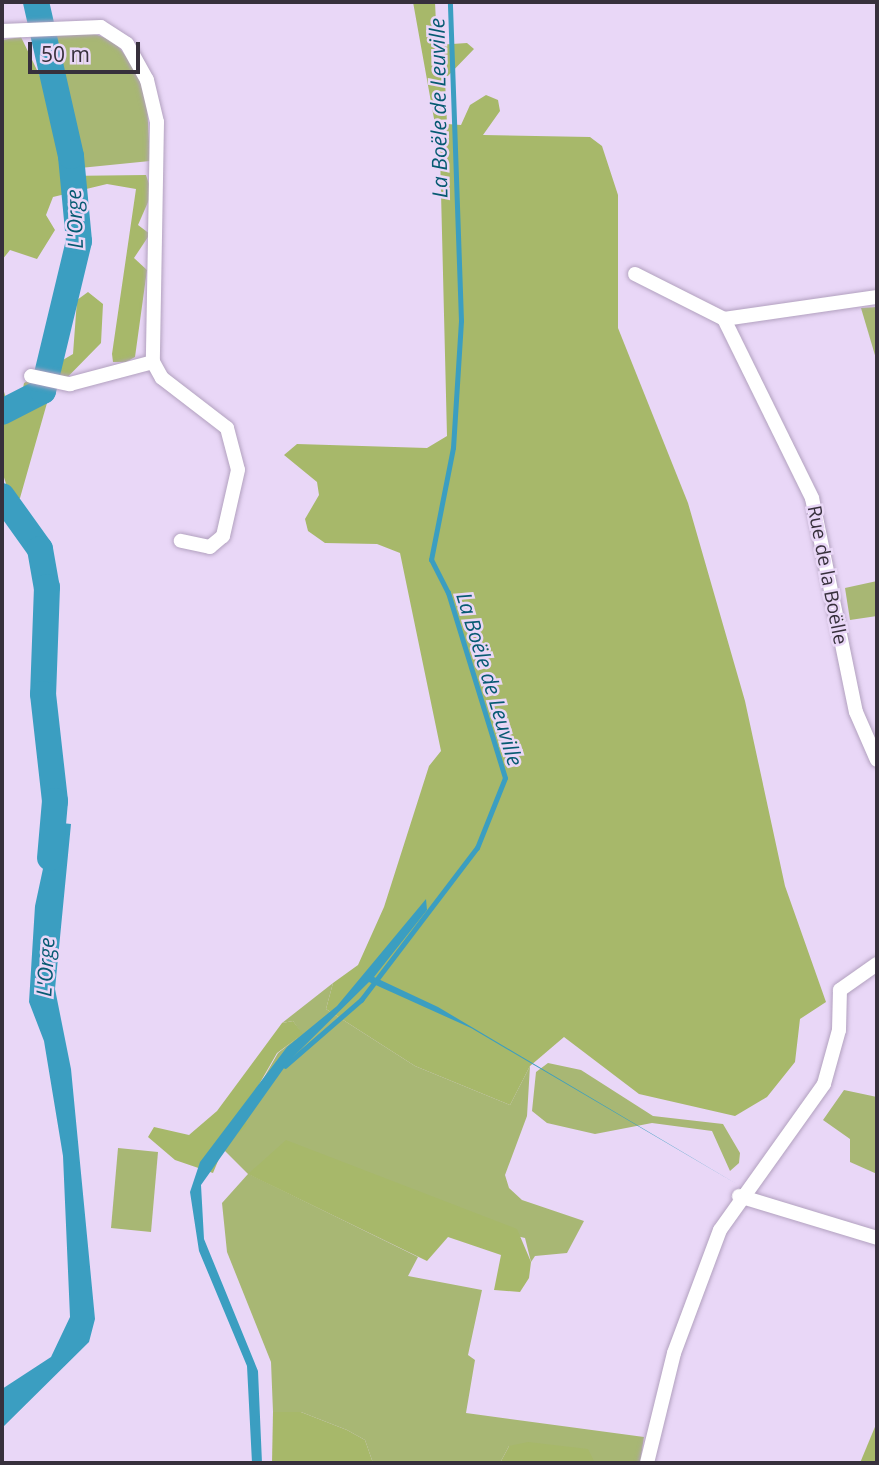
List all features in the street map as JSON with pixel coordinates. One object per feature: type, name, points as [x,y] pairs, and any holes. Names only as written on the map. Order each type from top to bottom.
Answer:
[{"type":"street","points":[[2,31],[59,25],[116,34],[137,60],[153,104],[153,362],[162,378],[227,428],[238,470],[223,536],[210,547],[181,541]]},
{"type":"street","points":[[635,274],[724,319],[877,297]]},
{"type":"street","name":"Rue de la Boëlle","points":[[724,319],[812,498],[856,712],[877,760]]},
{"type":"street","points":[[31,376],[57,385],[153,362]]},
{"type":"street","points":[[647,1463],[688,1308],[739,1196],[824,1084],[839,1030],[840,990],[871,967]]},
{"type":"street","points":[[739,1196],[877,1238]]},
{"type":"green space","points":[[413,2],[435,2],[437,45],[467,43],[474,49],[445,79],[447,124],[461,125],[470,105],[486,95],[498,100],[500,111],[483,135],[590,137],[602,146],[618,195],[618,328],[688,503],[745,701],[785,886],[826,1002],[800,1019],[795,1062],[767,1097],[735,1116],[639,1094],[564,1037],[530,1066],[510,1105],[415,1066],[326,1009],[333,983],[358,965],[384,907],[429,766],[441,751],[400,553],[377,544],[325,543],[308,531],[305,519],[319,495],[317,482],[284,455],[297,444],[427,448],[447,436],[440,152]]},
{"type":"green space","points":[[75,27],[114,41],[136,69],[147,103],[150,161],[70,169],[64,98],[43,30]]},
{"type":"green space","points":[[21,37],[49,95],[64,176],[146,175],[152,193],[138,225],[150,234],[134,258],[147,270],[135,357],[126,362],[113,362],[112,354],[136,189],[107,184],[53,197],[46,215],[55,230],[37,259],[10,250],[2,260],[2,40]]},
{"type":"green space","points":[[88,292],[103,304],[101,343],[49,396],[20,498],[12,503],[2,471],[2,385],[11,415],[18,416],[24,383],[73,354],[77,300]]},
{"type":"green space","points":[[877,307],[877,362],[861,308]]},
{"type":"green space","points":[[877,581],[877,616],[850,620],[845,588]]},
{"type":"green space","points":[[333,983],[326,1009],[415,1066],[510,1105],[530,1066],[527,1116],[505,1175],[509,1188],[522,1200],[584,1221],[567,1253],[535,1256],[531,1262],[525,1238],[249,1174],[418,1257],[408,1276],[482,1290],[468,1355],[475,1360],[466,1413],[644,1437],[640,1463],[595,1463],[509,1446],[500,1463],[373,1463],[365,1440],[347,1430],[301,1412],[273,1412],[271,1362],[227,1252],[222,1203],[248,1174],[223,1149],[278,1053],[302,1034],[293,1021],[282,1023]]},
{"type":"green space","points":[[293,1021],[303,1034],[277,1053],[241,1116],[247,1125],[223,1149],[213,1173],[175,1160],[148,1137],[154,1127],[189,1135],[217,1111],[282,1023]]},
{"type":"green space","points":[[548,1063],[581,1070],[653,1116],[723,1124],[740,1153],[739,1163],[730,1171],[712,1131],[652,1123],[595,1134],[547,1123],[532,1111],[536,1072]]},
{"type":"green space","points":[[844,1090],[877,1097],[877,1174],[850,1162],[850,1139],[823,1120]]},
{"type":"green space","points":[[286,1140],[517,1229],[531,1262],[529,1278],[520,1292],[494,1290],[501,1255],[448,1237],[427,1261],[248,1174]]},
{"type":"green space","points":[[118,1148],[158,1152],[151,1232],[111,1228]]},
{"type":"green space","points":[[273,1412],[301,1412],[347,1430],[365,1440],[373,1463],[272,1463]]},
{"type":"green space","points":[[877,1422],[877,1463],[860,1463]]},
{"type":"green space","points":[[528,1442],[588,1449],[595,1463],[500,1463],[509,1446]]},
{"type":"water","points":[[53,822],[71,824],[55,989],[71,1069],[95,1319],[89,1342],[2,1428],[2,1389],[51,1357],[70,1317],[63,1156],[44,1041],[29,1002],[35,906]]},
{"type":"water","points":[[426,899],[427,910],[374,977],[438,1007],[740,1186],[471,1028],[369,982],[289,1061],[201,1185],[204,1239],[258,1371],[262,1463],[252,1463],[247,1366],[199,1251],[190,1192],[200,1162],[287,1047],[337,1006]]},
{"type":"waterway","name":"L'Orge","points":[[2,412],[43,391],[79,241],[71,156],[36,2]]},
{"type":"waterway","name":"La Boële de Leuville","points":[[285,1066],[361,1000],[477,848],[505,778],[448,593],[431,560],[453,448],[461,321],[450,2]]},
{"type":"waterway","name":"L'Orge","points":[[2,496],[40,549],[47,587],[43,694],[55,801],[50,858]]}]
